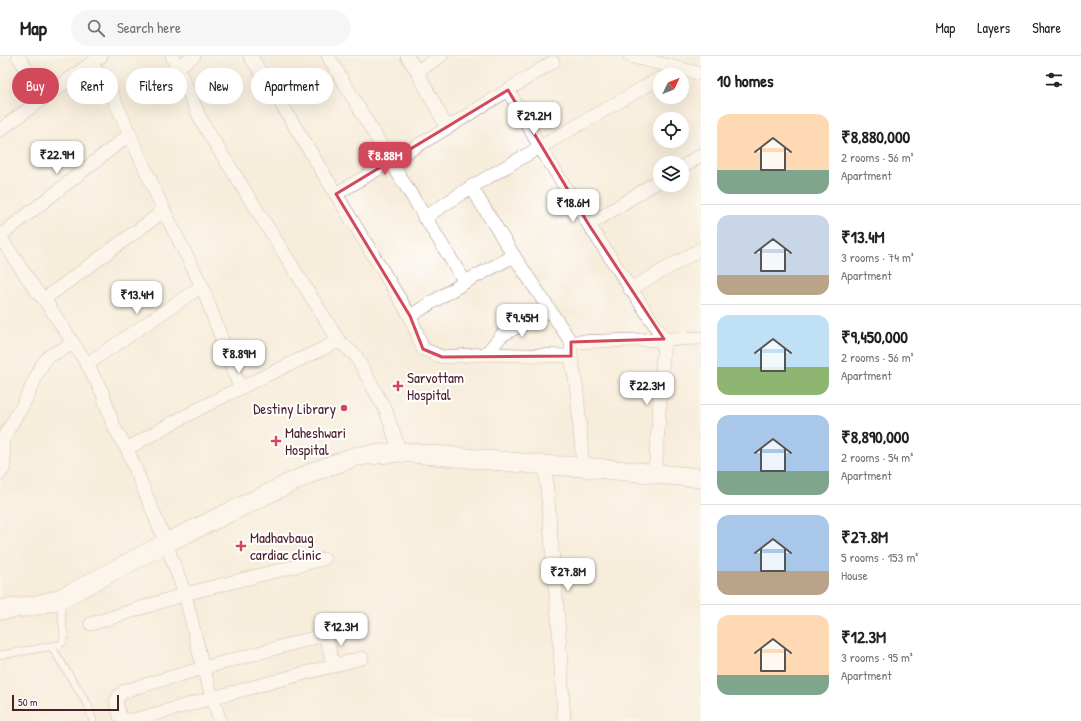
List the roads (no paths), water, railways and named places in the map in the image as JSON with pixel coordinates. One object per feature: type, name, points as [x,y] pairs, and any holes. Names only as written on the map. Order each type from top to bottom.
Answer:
[{"type":"street","points":[[18,56],[25,68]]},
{"type":"street","points":[[194,56],[174,61],[203,124],[339,341],[356,356],[386,411],[400,452]]},
{"type":"street","points":[[250,56],[271,87],[410,316],[423,350],[442,357],[486,354],[571,356]]},
{"type":"street","points":[[328,56],[390,162],[465,282]]},
{"type":"street","points":[[407,56],[417,70],[448,128]]},
{"type":"street","points":[[417,70],[441,56]]},
{"type":"street","points":[[630,56],[701,74]]},
{"type":"street","points":[[59,87],[96,60],[164,211],[202,286],[240,388]]},
{"type":"street","points":[[336,194],[448,128],[553,62]]},
{"type":"street","points":[[424,218],[471,187],[653,82]]},
{"type":"street","points":[[508,90],[540,147],[589,225],[630,289],[664,338],[656,474]]},
{"type":"street","points":[[0,130],[36,104]]},
{"type":"street","points":[[130,134],[0,236],[87,364],[102,392],[114,427],[127,449],[166,543],[185,594],[202,668],[220,721]]},
{"type":"street","points":[[689,163],[701,155]]},
{"type":"street","points":[[589,225],[653,184]]},
{"type":"street","points":[[471,187],[514,256],[571,342],[571,356],[578,391],[583,467]]},
{"type":"street","points":[[44,299],[164,211]]},
{"type":"street","points":[[630,289],[701,249]]},
{"type":"street","points":[[410,316],[465,282],[514,256]]},
{"type":"street","points":[[87,364],[202,286]]},
{"type":"street","points":[[486,354],[502,335],[549,310]]},
{"type":"street","points":[[571,342],[701,338]]},
{"type":"street","points":[[127,449],[152,434],[240,388],[339,341]]},
{"type":"street","points":[[0,474],[4,466],[2,442],[24,403],[41,366],[49,356],[73,344]]},
{"type":"street","points":[[0,610],[33,606],[60,599],[166,543],[316,471],[358,456],[400,452],[546,466],[583,467],[701,478]]},
{"type":"street","points":[[546,466],[564,721]]},
{"type":"street","points":[[92,624],[185,594],[324,559]]},
{"type":"street","points":[[346,629],[124,691],[116,701],[120,717],[125,720],[134,720],[362,658]]},
{"type":"street","points":[[325,635],[334,666]]},
{"type":"lane","points":[[0,655],[59,645],[63,642],[64,637],[60,599]]},
{"type":"lane","points":[[51,646],[88,705],[93,721]]},
{"type":"place","name":"Sarvottam Hospital","points":[[398,386]]},
{"type":"place","name":"Destiny Library","points":[[344,408]]},
{"type":"place","name":"Maheshwari Hospital","points":[[276,441]]},
{"type":"place","name":"Madhavbaug cardiac clinic","points":[[241,546]]}]
